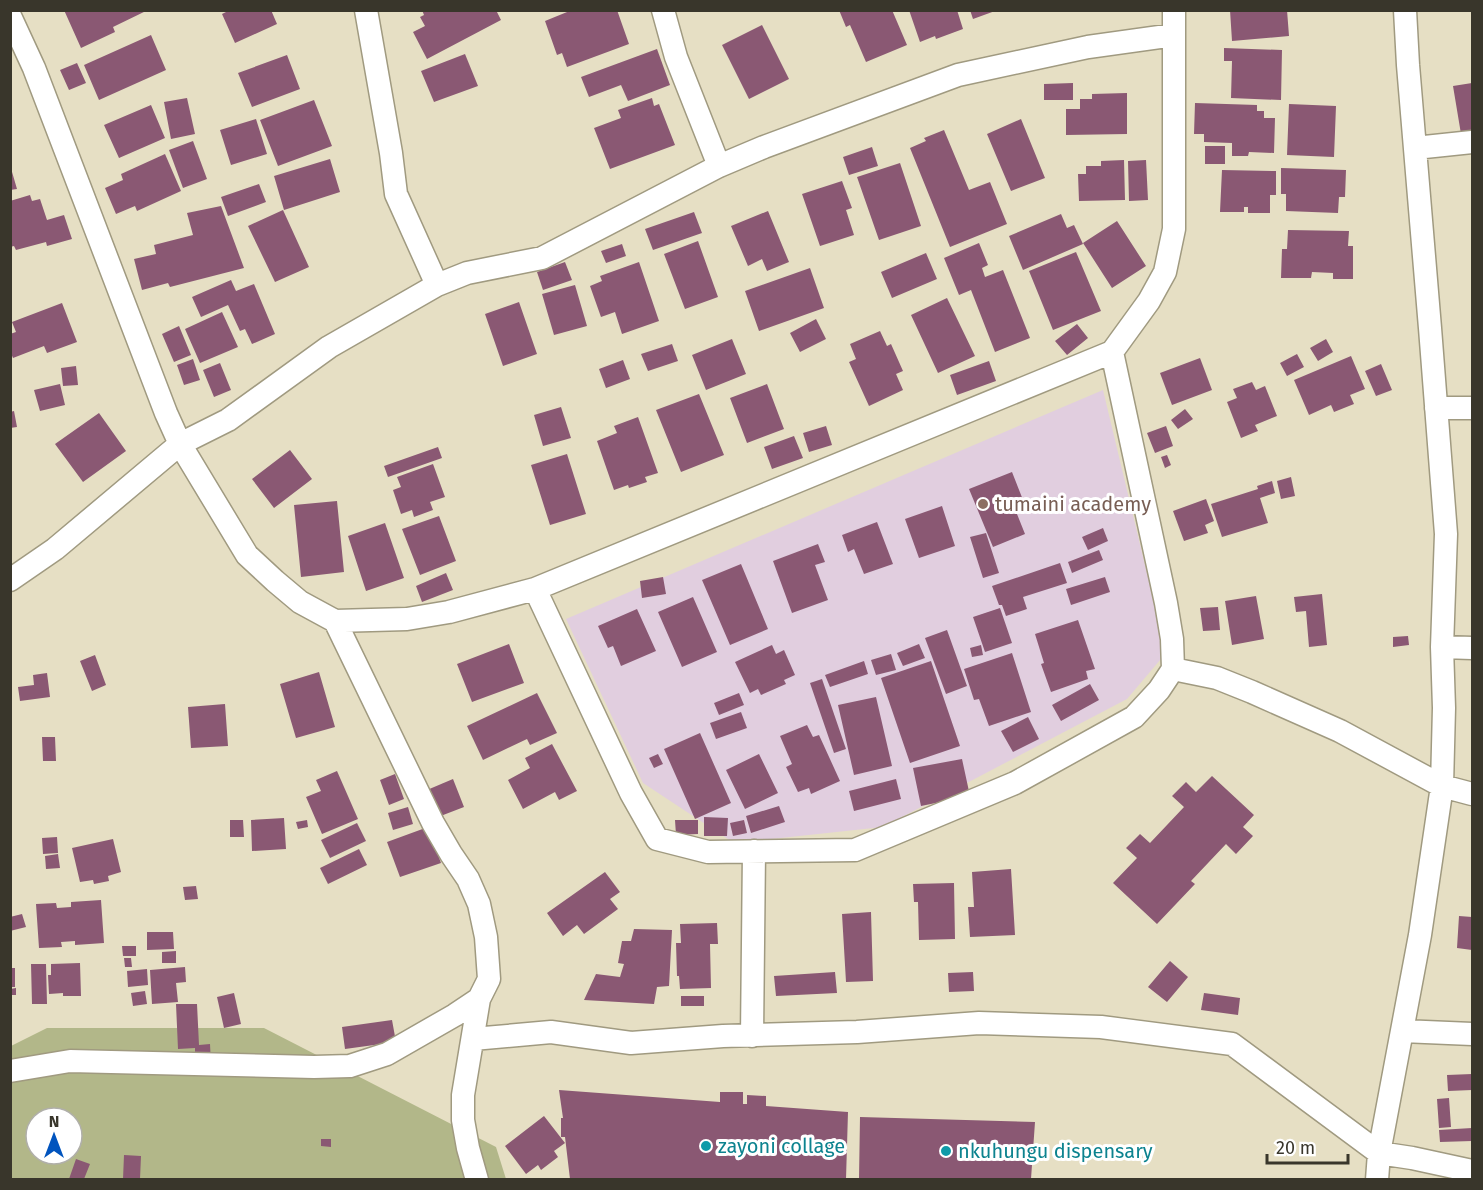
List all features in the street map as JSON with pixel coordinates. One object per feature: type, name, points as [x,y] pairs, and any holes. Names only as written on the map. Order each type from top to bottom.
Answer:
[{"type":"street","points":[[366,10],[396,194],[437,285]]},
{"type":"street","points":[[663,10],[676,57],[719,166]]},
{"type":"street","points":[[10,16],[34,68],[162,403],[180,444],[247,555],[300,602],[335,621],[407,619],[449,612],[535,589],[1112,352],[1149,301],[1165,272],[1174,229],[1174,10]]},
{"type":"street","points":[[1377,1179],[1379,1153],[1420,935],[1442,786],[1444,708],[1442,647],[1446,534],[1408,65],[1406,10]]},
{"type":"street","points":[[10,580],[55,549],[180,444],[228,420],[329,347],[437,285],[467,273],[542,258],[719,166],[958,75],[1088,46],[1174,34]]},
{"type":"street","points":[[1415,148],[1473,142]]},
{"type":"street","points":[[535,589],[631,793],[657,839],[708,852],[855,850],[1016,783],[1134,717],[1159,690],[1173,669],[1172,639],[1166,603],[1112,352]]},
{"type":"street","points":[[1436,408],[1473,408]]},
{"type":"street","points":[[335,621],[433,823],[468,879],[479,904],[486,937],[489,979],[479,999],[463,1095],[463,1120],[477,1179]]},
{"type":"street","points":[[1442,647],[1473,648]]},
{"type":"street","points":[[1173,669],[1217,678],[1252,692],[1340,731],[1442,786],[1473,794]]},
{"type":"street","points":[[752,1036],[754,851]]},
{"type":"street","points":[[10,1071],[70,1061],[350,1066],[387,1054],[479,999]]},
{"type":"street","points":[[472,1039],[551,1032],[631,1043],[723,1036],[857,1032],[979,1023],[1101,1027],[1233,1044],[1379,1153],[1473,1171]]},
{"type":"street","points":[[1402,1031],[1473,1034]]},
{"type":"street","points":[[1412,1158],[1420,1179]]},
{"type":"shaded area","name":"tumaini academy","points":[[1103,390],[1166,653],[1127,699],[883,827],[734,843],[643,783],[566,619]]},
{"type":"green space","points":[[47,1028],[264,1028],[496,1147],[506,1179],[11,1180],[11,1046]]},
{"type":"building","points":[[64,10],[148,10],[113,27],[115,32],[81,48]]},
{"type":"building","points":[[230,10],[271,10],[277,24],[235,43],[222,14]]},
{"type":"building","points":[[422,10],[496,10],[501,20],[427,59],[413,32],[425,26],[420,17],[424,15]]},
{"type":"building","points":[[572,10],[617,10],[629,44],[567,67],[562,53],[557,55],[545,21]]},
{"type":"building","points":[[839,10],[892,10],[907,45],[866,62],[850,25],[846,27]]},
{"type":"building","points":[[909,10],[957,10],[963,29],[920,42]]},
{"type":"building","points":[[970,10],[995,10],[995,11],[973,19]]},
{"type":"building","points":[[1230,10],[1287,10],[1289,36],[1232,41]]},
{"type":"building","points":[[762,25],[789,79],[749,99],[722,45]]},
{"type":"building","points":[[151,35],[166,70],[99,100],[84,65]]},
{"type":"building","points":[[1224,48],[1282,50],[1281,100],[1231,98],[1232,61],[1224,61]]},
{"type":"building","points":[[657,49],[670,85],[628,101],[621,85],[589,97],[581,77]]},
{"type":"building","points":[[465,54],[478,86],[434,102],[421,71]]},
{"type":"building","points":[[287,55],[300,89],[252,107],[238,73]]},
{"type":"building","points":[[77,63],[86,83],[69,90],[60,70]]},
{"type":"building","points":[[1073,83],[1073,100],[1044,100],[1044,84]]},
{"type":"building","points":[[1472,83],[1472,133],[1461,134],[1453,86]]},
{"type":"building","points":[[1127,93],[1127,134],[1066,135],[1066,109],[1080,109],[1080,99],[1092,99],[1092,94]]},
{"type":"building","points":[[187,98],[195,134],[171,139],[164,102]]},
{"type":"building","points":[[652,98],[654,106],[659,104],[675,145],[610,169],[594,128],[621,118],[618,110]]},
{"type":"building","points":[[314,100],[332,146],[278,166],[260,120]]},
{"type":"building","points":[[1195,103],[1257,105],[1257,111],[1264,111],[1264,118],[1275,118],[1274,153],[1249,152],[1248,156],[1232,156],[1232,143],[1204,142],[1204,134],[1194,134]]},
{"type":"building","points":[[1289,104],[1336,106],[1334,157],[1287,155]]},
{"type":"building","points":[[151,105],[165,138],[119,158],[104,125]]},
{"type":"building","points":[[256,119],[267,154],[231,165],[220,130]]},
{"type":"building","points":[[1021,119],[1045,178],[1011,191],[987,134]]},
{"type":"building","points":[[944,130],[969,190],[990,182],[1007,224],[950,247],[910,148],[926,141],[924,138]]},
{"type":"building","points":[[193,141],[207,179],[183,188],[169,150]]},
{"type":"building","points":[[1205,146],[1225,146],[1225,164],[1205,164]]},
{"type":"building","points":[[872,147],[878,166],[849,175],[843,157]]},
{"type":"building","points":[[165,154],[181,191],[137,211],[135,206],[116,214],[105,188],[123,180],[121,174]]},
{"type":"building","points":[[330,159],[340,192],[284,210],[274,176]]},
{"type":"building","points":[[1124,160],[1125,200],[1079,201],[1078,174],[1086,174],[1086,166],[1101,166],[1101,161]]},
{"type":"building","points":[[1146,160],[1148,200],[1129,201],[1128,161]]},
{"type":"building","points":[[900,163],[921,226],[879,240],[857,177]]},
{"type":"building","points":[[10,165],[17,189],[10,190]]},
{"type":"building","points":[[1281,168],[1346,170],[1345,197],[1339,197],[1338,213],[1286,211],[1286,194],[1281,194]]},
{"type":"building","points":[[1222,170],[1276,171],[1276,195],[1270,195],[1270,213],[1248,213],[1248,207],[1244,207],[1244,212],[1220,212]]},
{"type":"building","points":[[842,181],[852,208],[846,210],[854,235],[820,246],[802,194]]},
{"type":"building","points":[[259,184],[266,202],[228,216],[221,197]]},
{"type":"building","points":[[30,195],[32,201],[40,199],[47,220],[64,215],[72,239],[47,246],[46,242],[16,250],[14,246],[10,247],[10,201]]},
{"type":"building","points":[[221,206],[244,268],[170,287],[168,283],[142,290],[134,259],[156,254],[154,245],[193,235],[187,213]]},
{"type":"building","points":[[283,210],[309,267],[275,282],[248,226]]},
{"type":"building","points":[[768,211],[789,262],[767,271],[762,259],[748,266],[731,226]]},
{"type":"building","points":[[694,212],[702,233],[653,250],[645,229]]},
{"type":"building","points":[[1061,214],[1067,228],[1074,225],[1083,244],[1023,270],[1009,236]]},
{"type":"building","points":[[1117,221],[1146,266],[1112,288],[1083,243]]},
{"type":"building","points":[[1288,230],[1349,231],[1348,246],[1353,246],[1353,279],[1333,279],[1333,273],[1312,272],[1311,278],[1281,278],[1282,249],[1287,249]]},
{"type":"building","points":[[698,241],[718,297],[685,309],[664,254]]},
{"type":"building","points":[[979,243],[988,265],[982,268],[985,277],[1003,270],[1030,338],[995,352],[971,290],[959,295],[944,258]]},
{"type":"building","points":[[622,244],[626,256],[606,263],[601,251]]},
{"type":"building","points":[[1076,252],[1101,311],[1053,330],[1029,271]]},
{"type":"building","points":[[926,253],[937,279],[892,298],[881,272]]},
{"type":"building","points":[[565,262],[572,280],[543,290],[537,272]]},
{"type":"building","points":[[639,262],[659,321],[622,334],[615,312],[601,317],[590,286],[602,281],[600,276]]},
{"type":"building","points":[[810,268],[824,308],[759,331],[745,291]]},
{"type":"building","points":[[231,280],[236,291],[254,284],[275,334],[252,344],[245,329],[240,331],[228,305],[201,317],[192,297]]},
{"type":"building","points":[[575,285],[587,326],[554,335],[542,294]]},
{"type":"building","points":[[947,298],[975,356],[938,373],[911,315]]},
{"type":"building","points":[[519,302],[537,354],[503,366],[485,314]]},
{"type":"building","points":[[62,303],[77,342],[47,353],[44,346],[13,358],[10,351],[10,334],[16,332],[12,322]]},
{"type":"building","points":[[222,312],[238,347],[200,363],[185,329]]},
{"type":"building","points":[[816,319],[826,339],[800,352],[790,333]]},
{"type":"building","points":[[1077,324],[1088,338],[1067,355],[1055,341]]},
{"type":"building","points":[[179,326],[191,355],[174,362],[162,334]]},
{"type":"building","points":[[880,331],[887,346],[891,344],[903,371],[896,374],[903,390],[869,406],[849,362],[856,359],[850,344]]},
{"type":"building","points":[[732,339],[746,374],[706,390],[692,355]]},
{"type":"building","points":[[1326,339],[1333,352],[1318,361],[1310,348]]},
{"type":"building","points":[[672,344],[678,361],[648,371],[641,354]]},
{"type":"building","points":[[1297,354],[1304,367],[1287,376],[1280,363]]},
{"type":"building","points":[[1351,356],[1365,389],[1350,395],[1354,404],[1334,412],[1331,405],[1309,415],[1294,380]]},
{"type":"building","points":[[1200,358],[1212,390],[1172,405],[1160,373]]},
{"type":"building","points":[[193,359],[200,380],[184,385],[177,365]]},
{"type":"building","points":[[623,360],[630,379],[606,388],[599,369]]},
{"type":"building","points":[[989,361],[996,381],[957,395],[950,375]]},
{"type":"building","points":[[220,363],[231,390],[214,397],[203,370]]},
{"type":"building","points":[[1381,364],[1392,390],[1376,396],[1365,371]]},
{"type":"building","points":[[76,366],[78,385],[63,386],[61,368]]},
{"type":"building","points":[[1252,382],[1256,390],[1265,386],[1277,416],[1255,425],[1258,431],[1241,438],[1227,402],[1237,398],[1233,389]]},
{"type":"building","points":[[60,384],[65,405],[40,411],[34,390]]},
{"type":"building","points":[[767,384],[784,429],[747,443],[730,398]]},
{"type":"building","points":[[699,394],[724,455],[681,472],[656,410]]},
{"type":"building","points":[[561,407],[571,438],[543,446],[534,415]]},
{"type":"building","points":[[1185,409],[1193,419],[1178,429],[1171,420]]},
{"type":"building","points":[[14,411],[17,427],[10,428],[10,412]]},
{"type":"building","points":[[99,413],[126,451],[83,482],[55,444]]},
{"type":"building","points":[[638,417],[658,473],[645,477],[647,482],[614,490],[597,441],[617,433],[614,426]]},
{"type":"building","points":[[826,426],[832,445],[809,452],[803,433]]},
{"type":"building","points":[[1166,426],[1173,446],[1155,453],[1147,433]]},
{"type":"building","points":[[794,436],[803,458],[772,469],[764,447]]},
{"type":"building","points":[[438,447],[442,458],[388,477],[384,466]]},
{"type":"building","points":[[290,450],[312,479],[274,508],[252,479]]},
{"type":"building","points":[[567,454],[586,514],[550,525],[531,465]]},
{"type":"building","points":[[1167,455],[1171,465],[1165,468],[1161,457]]},
{"type":"building","points":[[433,464],[445,497],[430,502],[433,510],[414,517],[412,510],[401,514],[393,490],[401,487],[397,477]]},
{"type":"building","points":[[1012,472],[1025,505],[1015,509],[1025,534],[993,547],[969,489]]},
{"type":"building","points":[[1291,477],[1295,496],[1281,499],[1277,481]]},
{"type":"building","points":[[1272,481],[1275,493],[1260,498],[1268,523],[1222,537],[1211,504],[1258,489],[1257,486]]},
{"type":"building","points":[[1206,499],[1214,521],[1205,525],[1208,533],[1184,541],[1173,511]]},
{"type":"building","points":[[337,501],[344,572],[301,577],[294,505]]},
{"type":"building","points":[[942,506],[955,546],[919,558],[905,519]]},
{"type":"building","points":[[439,516],[456,561],[420,575],[402,529]]},
{"type":"building","points":[[877,522],[893,564],[864,574],[854,549],[848,552],[842,535]]},
{"type":"building","points":[[385,523],[404,578],[366,591],[348,536]]},
{"type":"building","points":[[1103,528],[1108,541],[1088,550],[1082,537]]},
{"type":"building","points":[[986,533],[999,573],[983,578],[970,537]]},
{"type":"building","points":[[818,544],[825,562],[815,565],[828,600],[792,613],[773,561]]},
{"type":"building","points":[[1099,550],[1103,560],[1072,573],[1068,562]]},
{"type":"building","points":[[1060,563],[1067,583],[1023,597],[1027,609],[1006,616],[992,586]]},
{"type":"building","points":[[741,564],[768,629],[730,645],[702,580]]},
{"type":"building","points":[[446,573],[453,590],[422,602],[416,586]]},
{"type":"building","points":[[663,577],[666,594],[642,598],[640,581]]},
{"type":"building","points":[[1105,577],[1110,592],[1071,605],[1066,589]]},
{"type":"building","points":[[1322,594],[1327,645],[1309,647],[1306,611],[1296,612],[1294,597]]},
{"type":"building","points":[[1256,596],[1264,639],[1232,645],[1225,601]]},
{"type":"building","points":[[693,597],[717,652],[682,667],[658,612]]},
{"type":"building","points":[[1218,607],[1220,630],[1203,631],[1200,608]]},
{"type":"building","points":[[1000,608],[1012,643],[985,652],[973,617]]},
{"type":"building","points":[[637,609],[656,651],[621,666],[613,646],[608,648],[598,626]]},
{"type":"building","points":[[1078,620],[1095,669],[1086,671],[1088,679],[1051,692],[1041,664],[1044,663],[1035,634]]},
{"type":"building","points":[[947,630],[967,686],[946,694],[925,638]]},
{"type":"building","points":[[1408,636],[1409,645],[1393,647],[1393,637]]},
{"type":"building","points":[[509,644],[524,683],[472,702],[457,664]]},
{"type":"building","points":[[919,644],[925,658],[903,666],[897,653]]},
{"type":"building","points":[[772,645],[776,654],[784,650],[795,675],[784,680],[786,684],[761,695],[758,689],[750,693],[735,662]]},
{"type":"building","points":[[981,645],[983,655],[972,657],[970,648]]},
{"type":"building","points":[[1012,653],[1031,712],[989,726],[979,699],[974,700],[964,669]]},
{"type":"building","points":[[891,654],[896,670],[876,675],[871,660]]},
{"type":"building","points":[[95,655],[106,685],[92,691],[80,661]]},
{"type":"building","points":[[864,661],[868,674],[830,687],[825,675]]},
{"type":"building","points":[[931,661],[960,746],[910,763],[881,678]]},
{"type":"building","points":[[319,672],[335,727],[296,738],[280,684]]},
{"type":"building","points":[[47,673],[50,697],[20,701],[18,687],[34,685],[33,675]]},
{"type":"building","points":[[822,679],[846,749],[834,753],[810,683]]},
{"type":"building","points":[[1090,684],[1099,700],[1061,721],[1052,705]]},
{"type":"building","points":[[537,693],[557,733],[530,745],[527,739],[483,760],[467,726]]},
{"type":"building","points":[[739,693],[744,705],[719,715],[714,703]]},
{"type":"building","points":[[876,697],[892,766],[854,775],[838,705]]},
{"type":"building","points":[[225,704],[228,746],[191,748],[188,707]]},
{"type":"building","points":[[741,712],[747,728],[716,739],[710,723]]},
{"type":"building","points":[[1028,717],[1039,739],[1013,752],[1001,731]]},
{"type":"building","points":[[807,725],[813,737],[819,735],[840,781],[811,794],[809,788],[798,792],[786,767],[792,764],[780,736]]},
{"type":"building","points":[[700,733],[731,803],[695,819],[664,749]]},
{"type":"building","points":[[42,737],[55,737],[56,761],[43,761]]},
{"type":"building","points":[[552,744],[577,791],[559,800],[555,792],[523,809],[508,780],[530,768],[525,758]]},
{"type":"building","points":[[658,754],[663,764],[654,768],[649,758]]},
{"type":"building","points":[[759,754],[778,793],[745,809],[726,770]]},
{"type":"building","points":[[962,759],[970,796],[921,806],[913,768]]},
{"type":"building","points":[[337,771],[358,819],[322,834],[306,797],[321,791],[316,780]]},
{"type":"building","points":[[395,774],[404,799],[389,805],[380,780]]},
{"type":"building","points":[[1212,776],[1254,815],[1243,827],[1253,836],[1236,854],[1226,844],[1191,881],[1195,884],[1157,924],[1113,883],[1137,858],[1126,848],[1140,834],[1150,843],[1184,807],[1172,796],[1186,782],[1196,792]]},
{"type":"building","points":[[453,779],[464,807],[438,817],[427,790]]},
{"type":"building","points":[[896,779],[901,799],[854,811],[849,791]]},
{"type":"building","points":[[779,806],[785,822],[751,833],[746,816]]},
{"type":"building","points":[[408,807],[413,824],[393,830],[388,813]]},
{"type":"building","points":[[704,817],[728,818],[727,836],[704,836]]},
{"type":"building","points":[[284,818],[286,849],[252,851],[251,820]]},
{"type":"building","points":[[230,820],[243,820],[244,837],[230,837]]},
{"type":"building","points":[[307,820],[308,827],[298,829],[296,822]]},
{"type":"building","points":[[675,820],[698,820],[698,834],[676,835]]},
{"type":"building","points":[[744,820],[747,833],[733,836],[730,823]]},
{"type":"building","points":[[357,823],[366,841],[330,858],[321,840]]},
{"type":"building","points":[[428,827],[441,863],[400,877],[387,842]]},
{"type":"building","points":[[57,837],[58,853],[43,854],[42,838]]},
{"type":"building","points":[[113,839],[121,872],[108,876],[109,881],[94,884],[93,880],[80,882],[72,848]]},
{"type":"building","points":[[359,849],[367,865],[328,884],[320,868]]},
{"type":"building","points":[[58,854],[60,868],[46,869],[45,856]]},
{"type":"building","points":[[1011,869],[1015,935],[970,937],[968,907],[974,907],[972,872]]},
{"type":"building","points":[[605,872],[620,892],[610,899],[618,909],[584,934],[577,925],[563,936],[547,913]]},
{"type":"building","points":[[954,883],[955,939],[919,940],[918,902],[914,902],[913,884]]},
{"type":"building","points":[[196,886],[198,899],[185,900],[183,887]]},
{"type":"building","points":[[101,900],[104,943],[75,945],[75,941],[61,942],[62,947],[39,948],[36,904],[56,903],[57,908],[71,907],[71,902]]},
{"type":"building","points":[[871,912],[873,981],[846,982],[842,914]]},
{"type":"building","points":[[22,914],[26,927],[10,931],[10,917]]},
{"type":"building","points":[[1459,916],[1472,917],[1472,950],[1457,948]]},
{"type":"building","points":[[717,923],[718,944],[710,944],[711,988],[680,989],[679,976],[677,976],[676,943],[681,943],[680,924]]},
{"type":"building","points":[[634,929],[672,930],[669,986],[657,987],[654,1004],[584,1000],[596,974],[620,977],[624,964],[618,963],[622,941],[631,941]]},
{"type":"building","points":[[147,932],[173,932],[174,949],[147,950]]},
{"type":"building","points":[[122,946],[136,946],[136,956],[123,956]]},
{"type":"building","points":[[176,951],[176,963],[162,963],[162,952]]},
{"type":"building","points":[[124,958],[131,958],[132,967],[125,967]]},
{"type":"building","points":[[1170,961],[1188,977],[1167,1002],[1148,987]]},
{"type":"building","points":[[80,963],[81,996],[63,996],[63,993],[49,994],[48,975],[51,975],[51,964]]},
{"type":"building","points":[[31,964],[46,964],[47,1004],[32,1004]]},
{"type":"building","points":[[185,967],[186,982],[176,983],[178,1002],[152,1004],[150,970]]},
{"type":"building","points":[[10,968],[15,968],[15,987],[10,987]]},
{"type":"building","points":[[147,969],[148,985],[128,987],[127,971]]},
{"type":"building","points":[[835,972],[837,993],[776,996],[774,976]]},
{"type":"building","points":[[973,972],[974,991],[949,992],[948,973]]},
{"type":"building","points":[[16,988],[16,995],[10,995],[10,989]]},
{"type":"building","points":[[145,991],[147,1004],[133,1006],[131,993]]},
{"type":"building","points":[[234,993],[241,1024],[224,1028],[217,997]]},
{"type":"building","points":[[1204,993],[1240,998],[1238,1015],[1201,1010]]},
{"type":"building","points":[[681,996],[704,996],[704,1006],[681,1006]]},
{"type":"building","points":[[176,1004],[197,1004],[199,1045],[210,1044],[211,1064],[195,1064],[195,1048],[178,1049]]},
{"type":"building","points":[[392,1020],[396,1042],[345,1049],[342,1027]]},
{"type":"building","points":[[1472,1074],[1472,1090],[1448,1091],[1447,1075]]},
{"type":"building","name":"zayoni collage","points":[[559,1090],[720,1102],[720,1092],[743,1092],[743,1104],[747,1104],[747,1095],[766,1096],[766,1106],[848,1112],[846,1179],[570,1179],[565,1137],[561,1137],[561,1118],[563,1118]]},
{"type":"building","points":[[1449,1098],[1451,1127],[1439,1128],[1437,1099]]},
{"type":"building","points":[[544,1116],[565,1143],[554,1151],[558,1157],[541,1170],[538,1165],[526,1174],[505,1146]]},
{"type":"building","name":"nkuhungu dispensary","points":[[860,1117],[1035,1122],[1031,1179],[859,1179]]},
{"type":"building","points":[[1472,1128],[1472,1141],[1440,1142],[1439,1130]]},
{"type":"building","points":[[321,1139],[331,1139],[331,1147],[321,1146]]},
{"type":"building","points":[[124,1155],[141,1156],[140,1179],[123,1179]]},
{"type":"building","points":[[84,1162],[90,1164],[84,1179],[69,1179],[74,1166],[84,1166]]},
{"type":"place","name":"tumaini academy","points":[[983,504]]},
{"type":"place","name":"zayoni collage","points":[[706,1146]]},
{"type":"place","name":"nkuhungu dispensary","points":[[946,1151]]}]
